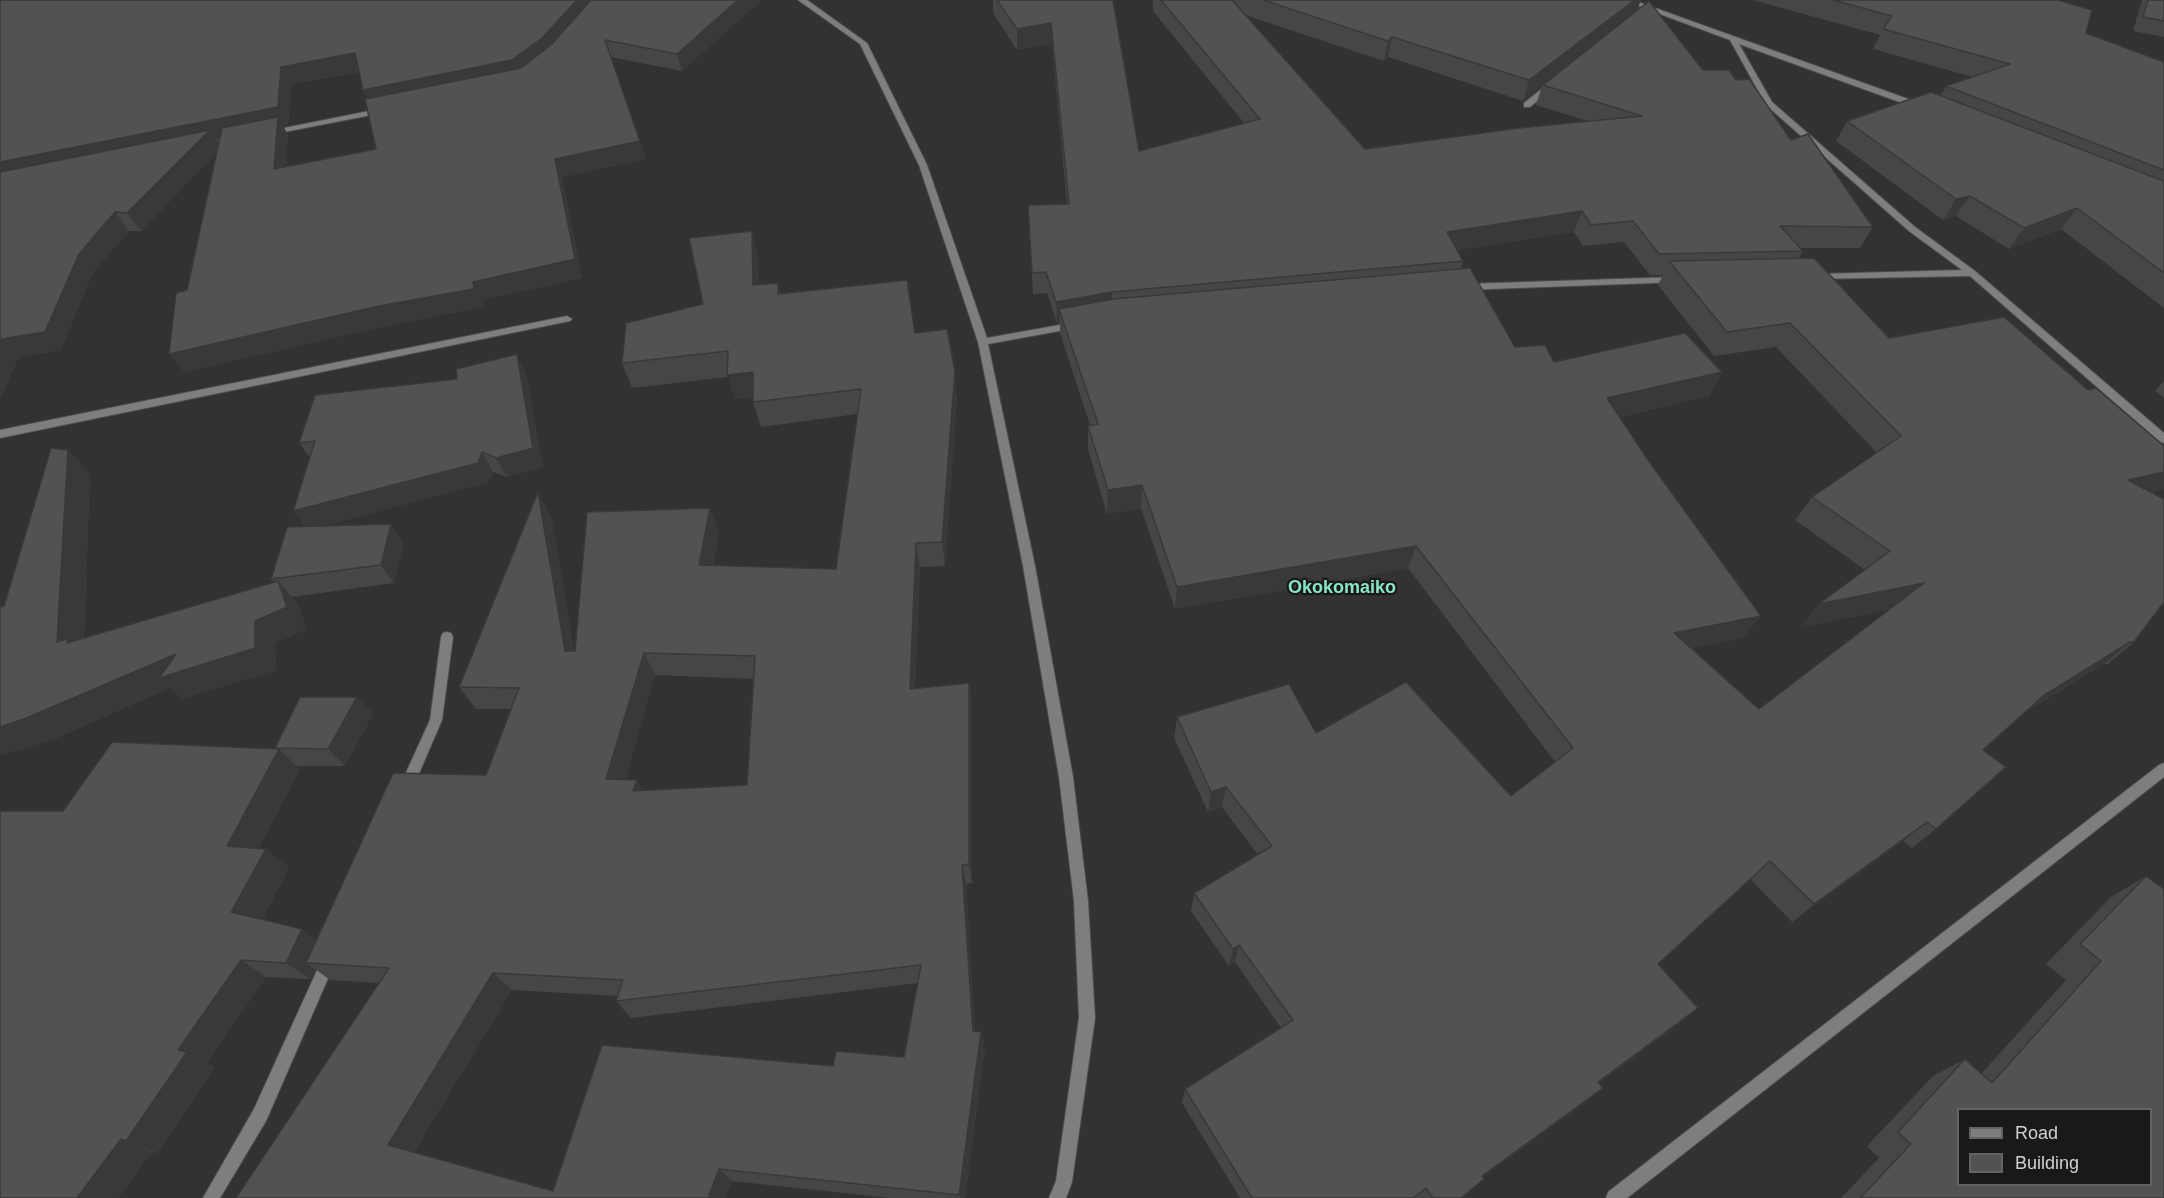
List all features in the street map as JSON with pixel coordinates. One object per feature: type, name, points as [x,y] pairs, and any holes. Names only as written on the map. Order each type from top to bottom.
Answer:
[{"type":"street","points":[[802,0],[863,43],[923,165],[983,342],[1029,566],[1064,765],[1081,901],[1087,1018],[1064,1182],[1057,1198]]},
{"type":"street","points":[[1626,0],[1652,7],[1928,110]]},
{"type":"street","points":[[1643,14],[1652,7]]},
{"type":"street","points":[[1733,39],[1769,103],[1912,229],[1972,273],[2164,439]]},
{"type":"street","points":[[1527,105],[1562,77]]},
{"type":"street","points":[[256,136],[395,108]]},
{"type":"street","points":[[1807,277],[1972,273]]},
{"type":"street","points":[[1454,287],[1689,280]]},
{"type":"street","points":[[0,434],[567,319]]},
{"type":"street","points":[[983,342],[1089,322]]},
{"type":"street","points":[[398,805],[436,720],[447,637]]},
{"type":"street","points":[[1614,1198],[2164,768]]},
{"type":"street","points":[[211,1198],[260,1115],[336,944]]},
{"type":"building","points":[[0,0],[577,0],[542,38],[512,60],[363,90],[355,53],[281,67],[278,107],[0,162]]},
{"type":"building","points":[[591,0],[738,0],[677,54],[605,40],[640,141],[555,159],[575,259],[473,282],[474,289],[379,306],[169,354],[176,293],[187,290],[222,128],[278,117],[274,169],[376,149],[365,99],[521,68],[551,45]]},
{"type":"building","points":[[997,0],[1113,0],[1139,151],[1260,119],[1161,0],[1232,0],[1365,149],[1519,128],[1642,116],[1543,85],[1649,1],[1703,70],[1729,70],[1736,80],[1749,79],[1791,140],[1808,134],[1873,227],[1780,226],[1803,251],[1659,254],[1633,221],[1591,225],[1582,211],[1447,232],[1463,261],[1112,292],[1056,302],[1046,272],[1032,273],[1028,205],[1069,204],[1051,23],[1017,29]]},
{"type":"building","points":[[1263,0],[1635,0],[1529,80],[1392,37],[1388,41]]},
{"type":"building","points":[[1833,0],[2058,0],[2092,10],[2086,33],[2164,62],[2164,170],[1946,86],[2010,64],[1883,29],[1892,16]]},
{"type":"building","points":[[2148,0],[2164,0],[2164,21],[2143,17]]},
{"type":"building","points":[[1931,92],[2164,181],[2164,273],[2077,208],[2024,228],[1970,196],[1956,199],[1847,121]]},
{"type":"building","points":[[210,130],[127,213],[115,212],[79,254],[45,332],[2,339],[0,344],[0,172]]},
{"type":"building","points":[[752,231],[753,285],[778,283],[778,294],[907,280],[915,333],[947,329],[955,371],[942,542],[916,543],[910,689],[969,683],[969,864],[962,865],[973,1031],[981,1032],[959,1195],[719,1169],[708,1198],[236,1198],[389,968],[306,963],[393,773],[486,775],[519,688],[459,687],[538,492],[565,651],[575,651],[587,512],[710,508],[699,565],[836,569],[861,389],[753,402],[753,372],[727,375],[728,351],[622,363],[626,323],[703,304],[689,238]],"holes":[[[644,653],[755,656],[747,785],[633,791],[637,780],[606,779]],[[921,965],[904,1057],[836,1051],[833,1066],[602,1045],[553,1191],[388,1145],[493,973],[623,980],[616,1001]]]},
{"type":"building","points":[[1814,258],[1889,338],[2004,317],[2088,390],[2096,388],[2164,446],[2164,472],[2128,480],[2164,499],[2164,602],[2134,642],[2130,642],[2043,696],[1983,750],[2006,767],[1936,829],[1927,822],[1814,904],[1770,861],[1658,964],[1698,1008],[1598,1082],[1603,1088],[1482,1176],[1484,1179],[1461,1198],[1433,1198],[1426,1188],[1413,1198],[1252,1198],[1185,1089],[1293,1020],[1239,945],[1233,949],[1194,893],[1272,846],[1226,787],[1211,792],[1177,717],[1289,684],[1316,733],[1406,682],[1511,796],[1573,748],[1416,546],[1177,587],[1142,485],[1108,490],[1088,426],[1098,424],[1059,309],[1113,299],[1470,268],[1515,347],[1545,345],[1554,362],[1685,333],[1722,372],[1607,398],[1648,460],[1761,616],[1674,633],[1759,709],[1924,583],[1819,604],[1890,551],[1812,497],[1901,436],[1790,323],[1727,332],[1669,261]]},
{"type":"building","points":[[517,354],[533,448],[496,458],[482,452],[478,463],[293,511],[315,441],[299,443],[315,395],[457,379],[456,369]]},
{"type":"building","points":[[51,448],[68,450],[57,642],[67,639],[67,643],[278,581],[287,607],[255,621],[255,648],[159,678],[176,654],[24,719],[0,727],[0,607],[4,606]]},
{"type":"building","points":[[391,524],[381,565],[271,579],[287,527]]},
{"type":"building","points":[[300,697],[357,697],[328,749],[275,748]]},
{"type":"building","points":[[112,742],[279,749],[227,846],[266,849],[231,912],[302,929],[286,963],[241,960],[178,1050],[187,1052],[126,1141],[121,1139],[77,1198],[0,1198],[0,811],[63,811]]},
{"type":"building","points":[[2146,876],[2164,889],[2164,1198],[1860,1198],[1911,1144],[1898,1132],[1965,1059],[1992,1083],[2101,961],[2080,944]]},
{"type":"district","name":"Okokomaiko","points":[[1342,588]]}]
